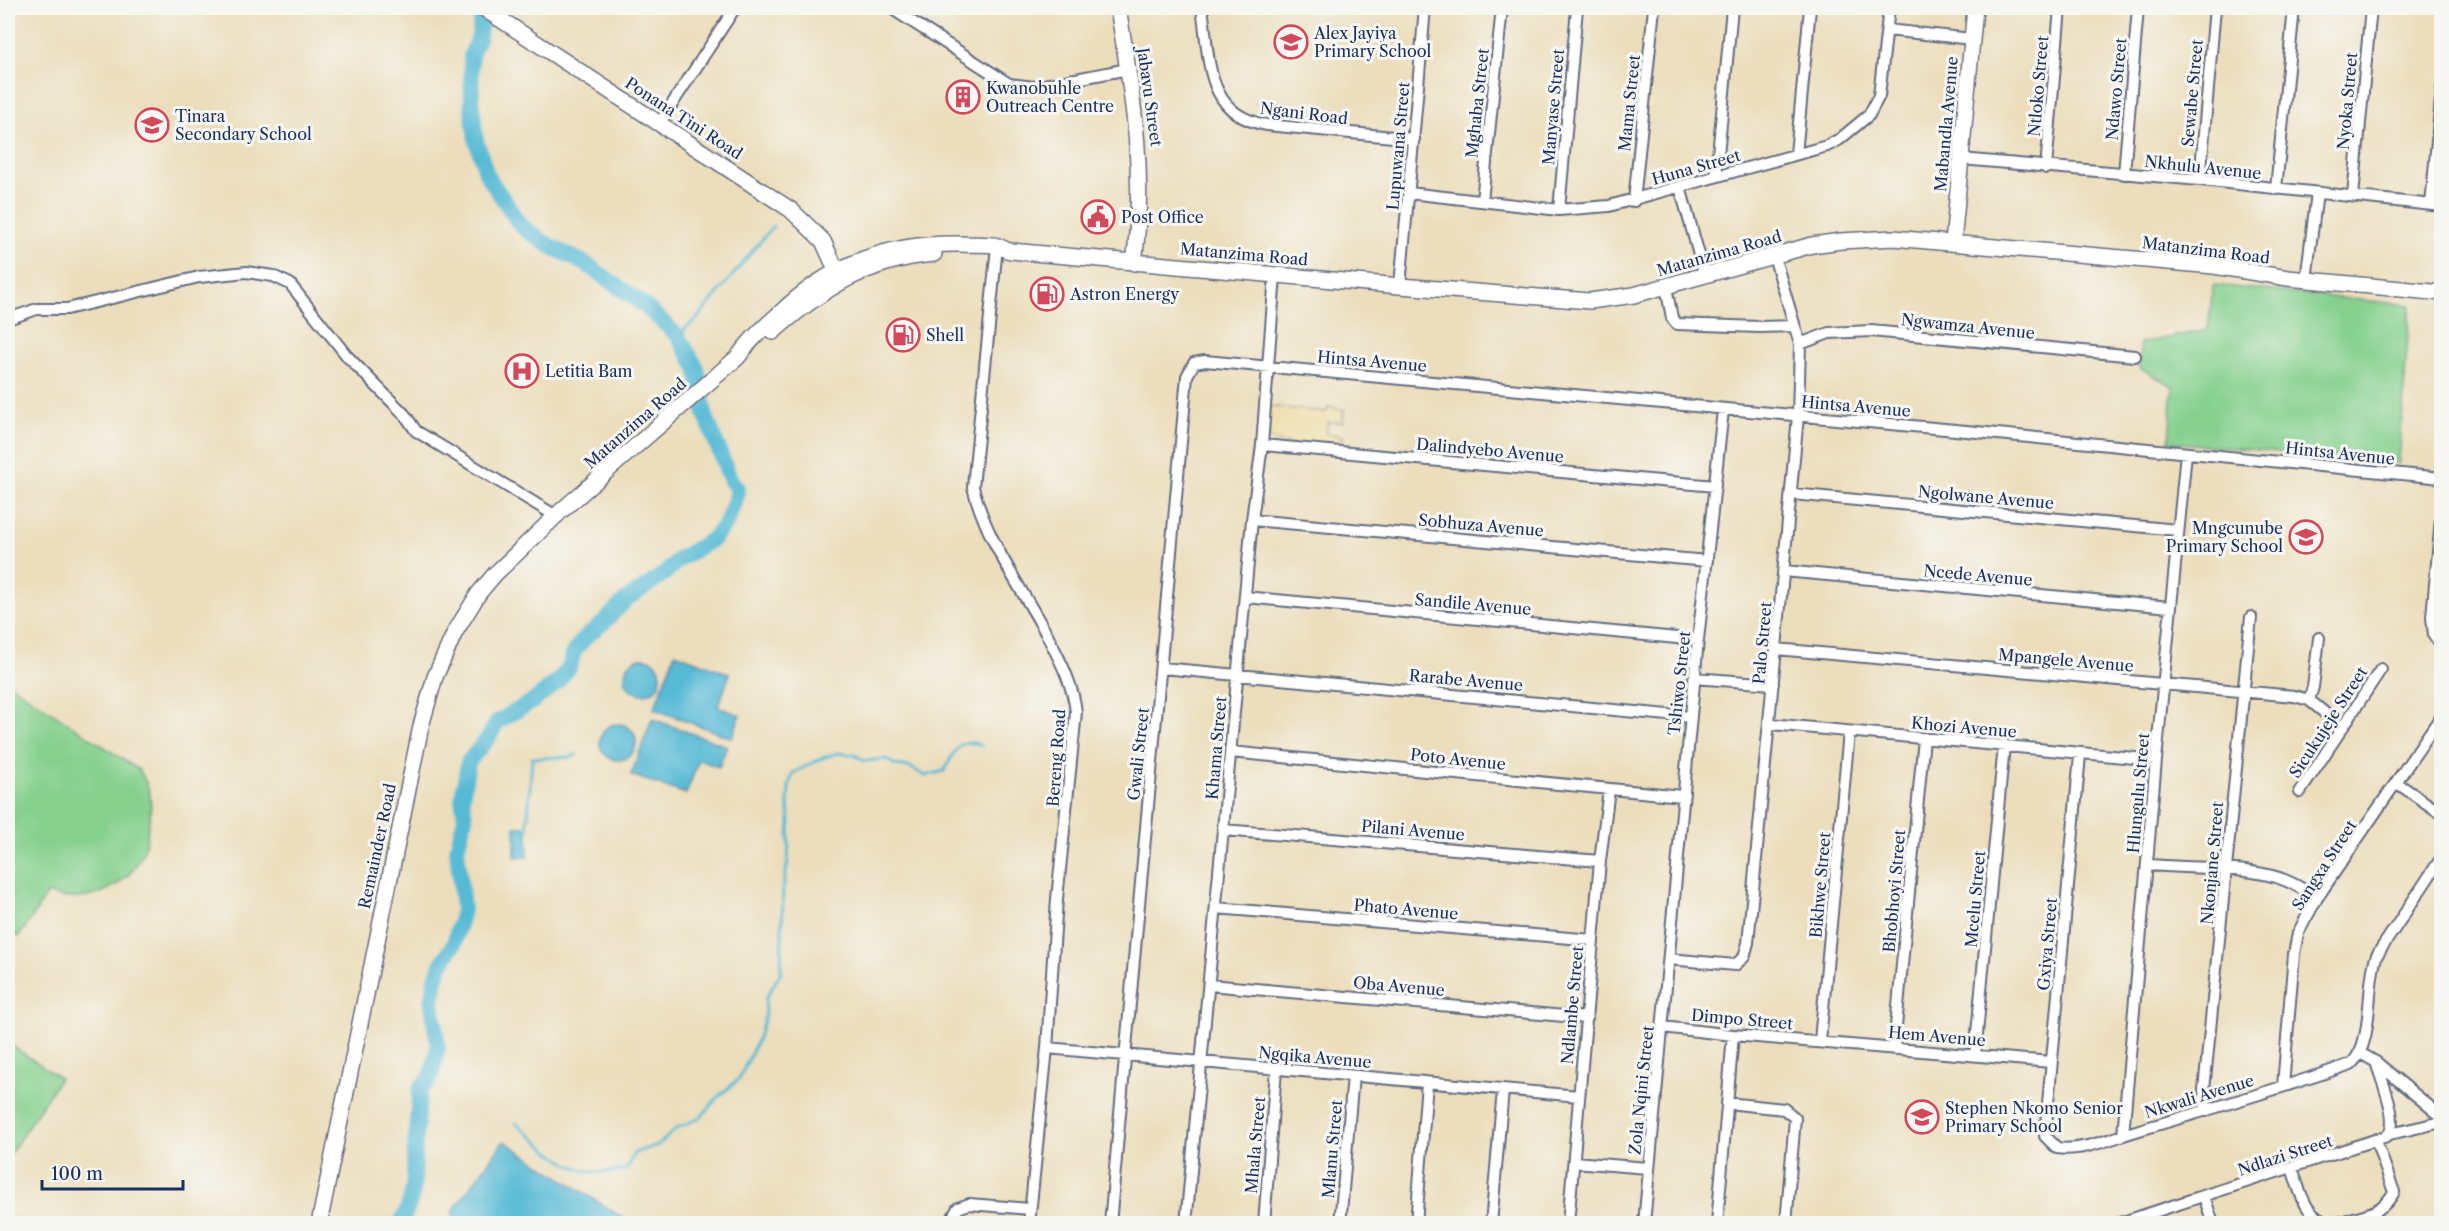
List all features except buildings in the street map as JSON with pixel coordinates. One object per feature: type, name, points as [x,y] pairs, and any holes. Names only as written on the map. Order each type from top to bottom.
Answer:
[{"type":"street","name":"Ponana Tini Road","points":[[483,8],[791,210],[823,241],[839,275]]},
{"type":"street","points":[[659,124],[735,8]]},
{"type":"street","points":[[891,8],[1009,84],[1034,87],[1128,69]]},
{"type":"street","name":"Jabavu Street","points":[[1118,8],[1137,133],[1141,177],[1139,225],[1134,263]]},
{"type":"street","name":"Ngani Road","points":[[1202,8],[1216,91],[1231,111],[1254,123],[1413,140]]},
{"type":"street","name":"Lupuwana Street","points":[[1400,286],[1425,8]]},
{"type":"street","name":"Mghaba Street","points":[[1482,201],[1502,8]]},
{"type":"street","name":"Manyase Street","points":[[1559,210],[1577,8]]},
{"type":"street","name":"Mama Street","points":[[1634,201],[1654,8]]},
{"type":"street","points":[[1716,176],[1732,8]]},
{"type":"street","points":[[1796,154],[1810,8]]},
{"type":"street","name":"Huna Street","points":[[1409,193],[1559,210],[1595,208],[1634,201],[1716,176],[1816,150],[1840,140],[1869,115],[1879,96],[1889,8]]},
{"type":"street","name":"Mabandla Avenue","points":[[1953,243],[1975,8]]},
{"type":"street","name":"Ntloko Street","points":[[2046,168],[2060,8]]},
{"type":"street","name":"Ndawo Street","points":[[2124,174],[2138,8]]},
{"type":"street","name":"Sewabe Street","points":[[2200,180],[2215,8]]},
{"type":"street","points":[[2276,189],[2294,8]]},
{"type":"street","name":"Nyoka Street","points":[[2353,196],[2371,8]]},
{"type":"street","points":[[1887,30],[1972,39]]},
{"type":"street","points":[[2436,206],[2442,88]]},
{"type":"street","name":"Nkhulu Avenue","points":[[1961,159],[2200,180],[2436,206]]},
{"type":"street","points":[[1680,187],[1705,276]]},
{"type":"street","points":[[2306,280],[2316,193]]},
{"type":"street","name":"Matanzima Road","points":[[556,516],[738,357],[745,347],[786,307],[863,259],[911,246],[935,244],[1590,301],[1634,296],[1812,245],[1867,239],[1906,238],[2214,266],[2306,280],[2442,293]]},
{"type":"street","name":"Bereng Road","points":[[1000,250],[975,448],[973,487],[990,535],[1063,667],[1072,691],[1076,712],[1057,899],[1047,1048],[1029,1224]]},
{"type":"street","name":"Palo Street","points":[[1669,959],[1736,965],[1744,957],[1748,943],[1798,416],[1800,344],[1774,256]]},
{"type":"street","points":[[8,319],[37,309],[67,309],[199,277],[246,272],[282,279],[295,290],[347,356],[405,415],[416,431],[556,516]]},
{"type":"street","name":"Khama Street","points":[[1186,1224],[1252,520],[1262,445],[1275,275]]},
{"type":"street","points":[[1666,287],[1672,318],[1677,324],[1733,327],[1793,326]]},
{"type":"street","name":"Ngwamza Avenue","points":[[1800,344],[1842,331],[1872,331],[2135,356]]},
{"type":"street","name":"Gwali Street","points":[[1110,1224],[1189,371],[1198,361],[1268,367]]},
{"type":"street","name":"Hintsa Avenue","points":[[1268,367],[2442,478]]},
{"type":"street","name":"Tshiwo Street","points":[[1669,959],[1690,717],[1722,410]]},
{"type":"street","name":"Dalindyebo Avenue","points":[[1262,445],[1714,486]]},
{"type":"street","name":"Hlungulu Street","points":[[2123,1135],[2186,453]]},
{"type":"street","name":"Ngolwane Avenue","points":[[1792,494],[2178,530]]},
{"type":"street","points":[[2442,508],[2432,617],[2434,635],[2442,646]]},
{"type":"street","name":"Remainder Road","points":[[319,1224],[415,750],[427,701],[451,640],[479,593],[507,561],[556,516]]},
{"type":"street","name":"Sobhuza Avenue","points":[[1252,520],[1707,561]]},
{"type":"street","name":"Ncede Avenue","points":[[1784,571],[2170,607]]},
{"type":"street","name":"Sandile Avenue","points":[[1245,597],[1698,640]]},
{"type":"street","name":"Nkonjane Street","points":[[2206,1111],[2205,1090],[2252,617]]},
{"type":"street","points":[[2308,700],[2313,687],[2319,638]]},
{"type":"street","name":"Mpangele Avenue","points":[[1776,649],[2294,696],[2308,700],[2342,727]]},
{"type":"street","name":"Rarabe Avenue","points":[[1162,668],[1690,717]]},
{"type":"street","name":"Sicukujeje Street","points":[[2300,792],[2381,669]]},
{"type":"street","points":[[1694,678],[1773,684]]},
{"type":"street","name":"Sangxa Street","points":[[2283,1086],[2298,933],[2317,898],[2442,715]]},
{"type":"street","name":"Khozi Avenue","points":[[1770,724],[2004,745],[2080,755],[2156,760]]},
{"type":"street","name":"Bikhwe Street","points":[[1820,1041],[1849,732]]},
{"type":"street","name":"Bhobhoyi Street","points":[[1894,1047],[1923,738]]},
{"type":"street","name":"Mcelu Street","points":[[1975,1055],[2004,745]]},
{"type":"street","name":"Poto Avenue","points":[[1232,752],[1683,796]]},
{"type":"street","name":"Gxiya Street","points":[[2046,1136],[2080,755]]},
{"type":"street","points":[[2397,783],[2442,814]]},
{"type":"street","name":"Ndlambe Street","points":[[1568,1224],[1600,861],[1609,789]]},
{"type":"street","name":"Pilani Avenue","points":[[1223,830],[1600,861]]},
{"type":"street","points":[[2442,857],[2377,955],[2372,968],[2364,1040],[2360,1053],[2376,1062],[2442,1116]]},
{"type":"street","points":[[2148,866],[2226,870],[2281,879],[2317,898]]},
{"type":"street","name":"Phato Avenue","points":[[1216,909],[1593,940]]},
{"type":"street","name":"Zola Nqini Street","points":[[1644,1224],[1669,959]]},
{"type":"street","name":"Oba Avenue","points":[[1209,985],[1587,1018]]},
{"type":"street","name":"Dimpo Street","points":[[1662,1027],[1820,1041]]},
{"type":"street","points":[[1717,1224],[1733,1035]]},
{"type":"street","name":"Hem Avenue","points":[[1820,1041],[2052,1062]]},
{"type":"street","name":"Ngqika Avenue","points":[[1047,1048],[1579,1096]]},
{"type":"street","name":"Nkwali Avenue","points":[[2046,1136],[2057,1148],[2069,1149],[2123,1135],[2351,1064],[2360,1053]]},
{"type":"street","points":[[2376,1062],[2392,1116],[2390,1134]]},
{"type":"street","name":"Mhala Street","points":[[1263,1224],[1276,1069]]},
{"type":"street","name":"Mlanu Street","points":[[1340,1224],[1353,1076]]},
{"type":"street","points":[[1416,1224],[1427,1083]]},
{"type":"street","points":[[1491,1224],[1503,1090]]},
{"type":"street","points":[[1727,1103],[1784,1109],[1795,1119],[1786,1224]]},
{"type":"street","name":"Ndlazi Street","points":[[2117,1224],[2376,1141],[2390,1134],[2442,1122]]},
{"type":"street","points":[[2292,1168],[2305,1204],[2319,1218],[2333,1223],[2374,1212],[2387,1204],[2394,1192],[2376,1141]]},
{"type":"street","points":[[1574,1162],[1648,1168]]},
{"type":"street","points":[[2204,1196],[2213,1224]]},
{"type":"street","points":[[950,1224],[954,1212],[969,1204],[1030,1209]]},
{"type":"green space","points":[[2213,285],[2410,305],[2399,463],[2169,442],[2173,386],[2139,368],[2140,343],[2208,330]]},
{"type":"green space","points":[[8,683],[139,770],[147,784],[151,804],[145,847],[128,875],[117,884],[91,896],[76,898],[48,893],[19,937],[8,930]]},
{"type":"green space","points":[[8,1043],[60,1078],[8,1157]]},
{"type":"sand","points":[[1266,406],[1326,412],[1329,407],[1344,410],[1343,422],[1328,422],[1326,433],[1342,436],[1341,447],[1289,444],[1271,439],[1265,434]]},
{"type":"water","points":[[675,653],[730,674],[718,707],[740,715],[732,738],[654,709]]},
{"type":"water","points":[[643,658],[656,663],[661,676],[656,689],[643,694],[630,689],[625,676],[630,663]]},
{"type":"water","points":[[652,719],[727,746],[719,767],[699,760],[686,794],[631,775]]},
{"type":"water","points":[[618,724],[631,729],[636,742],[631,755],[618,760],[605,755],[600,742],[605,729]]},
{"type":"water","points":[[515,827],[528,827],[528,857],[515,857]]},
{"type":"water","points":[[504,1141],[631,1223],[455,1223],[452,1212]]},
{"type":"waterway","points":[[400,1224],[410,1203],[414,1185],[420,1088],[428,1082],[432,1074],[438,1048],[432,1003],[435,982],[441,965],[454,944],[463,910],[457,848],[465,818],[462,798],[468,762],[489,737],[497,722],[535,700],[557,682],[569,668],[574,651],[626,600],[664,574],[679,559],[713,539],[726,523],[737,495],[737,488],[731,481],[705,414],[697,368],[677,335],[644,305],[586,264],[548,245],[521,226],[487,175],[476,140],[472,108],[471,55],[479,36],[483,8]]},
{"type":"waterway","points":[[677,335],[696,320],[773,226]]},
{"type":"waterway","points":[[516,1123],[565,1162],[592,1172],[608,1172],[627,1169],[634,1153],[658,1145],[676,1129],[701,1117],[718,1097],[739,1079],[757,1041],[764,1020],[766,998],[781,972],[783,889],[788,860],[790,818],[789,785],[793,773],[822,758],[838,753],[855,755],[864,761],[886,759],[895,765],[910,767],[925,776],[944,771],[957,748],[962,745],[973,743],[981,746]]},
{"type":"waterway","points":[[527,830],[532,758],[571,757],[577,754]]},
{"type":"place","name":"Alex Jayiya Primary School","points":[[1291,42]]},
{"type":"place","name":"Kwanobuhle Outreach Centre","points":[[963,97]]},
{"type":"place","name":"Tinara Secondary School","points":[[152,125]]},
{"type":"place","name":"Post Office","points":[[1098,217]]},
{"type":"place","name":"Astron Energy","points":[[1047,294]]},
{"type":"place","name":"Shell","points":[[903,335]]},
{"type":"place","name":"Letitia Bam","points":[[522,371]]},
{"type":"place","name":"Mngcunube Primary School","points":[[2306,537]]},
{"type":"place","name":"Stephen Nkomo Senior Primary School","points":[[1922,1117]]}]
